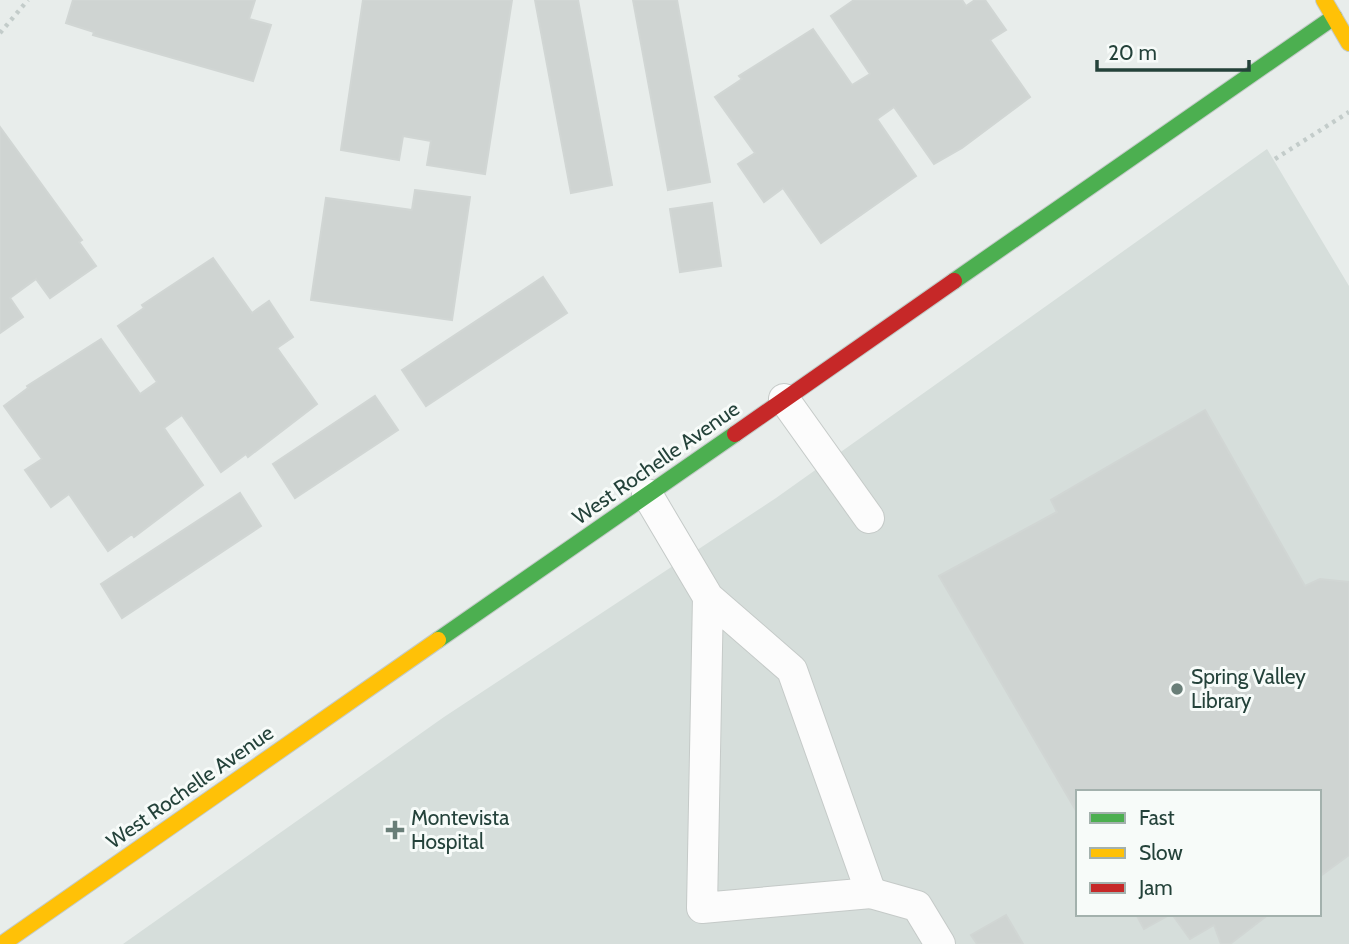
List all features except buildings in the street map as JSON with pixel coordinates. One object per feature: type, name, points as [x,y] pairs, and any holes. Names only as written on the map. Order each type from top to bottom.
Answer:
[{"type":"street","points":[[1324,0],[1349,43]]},
{"type":"street","name":"West Rochelle Avenue","points":[[2,944],[1334,18]]},
{"type":"lane","points":[[784,399],[869,518]]},
{"type":"lane","points":[[647,494],[708,597],[792,670],[871,893]]},
{"type":"lane","points":[[708,597],[702,908],[871,893],[917,906],[940,944]]},
{"type":"path","points":[[0,33],[28,0]]},
{"type":"path","points":[[1275,159],[1349,112]]},
{"type":"shaded area","points":[[1267,149],[1349,286],[1349,944],[123,944],[444,717],[776,498]]},
{"type":"traffic: fast","points":[[954,281],[1334,17]]},
{"type":"traffic: fast","points":[[438,640],[735,434]]},
{"type":"traffic: slow","points":[[1324,0],[1349,43]]},
{"type":"traffic: slow","points":[[2,944],[438,640]]},
{"type":"traffic: jam","points":[[735,434],[954,281]]},
{"type":"place","name":"Spring Valley Library","points":[[1177,689]]},
{"type":"place","name":"Montevista Hospital","points":[[395,830]]}]
